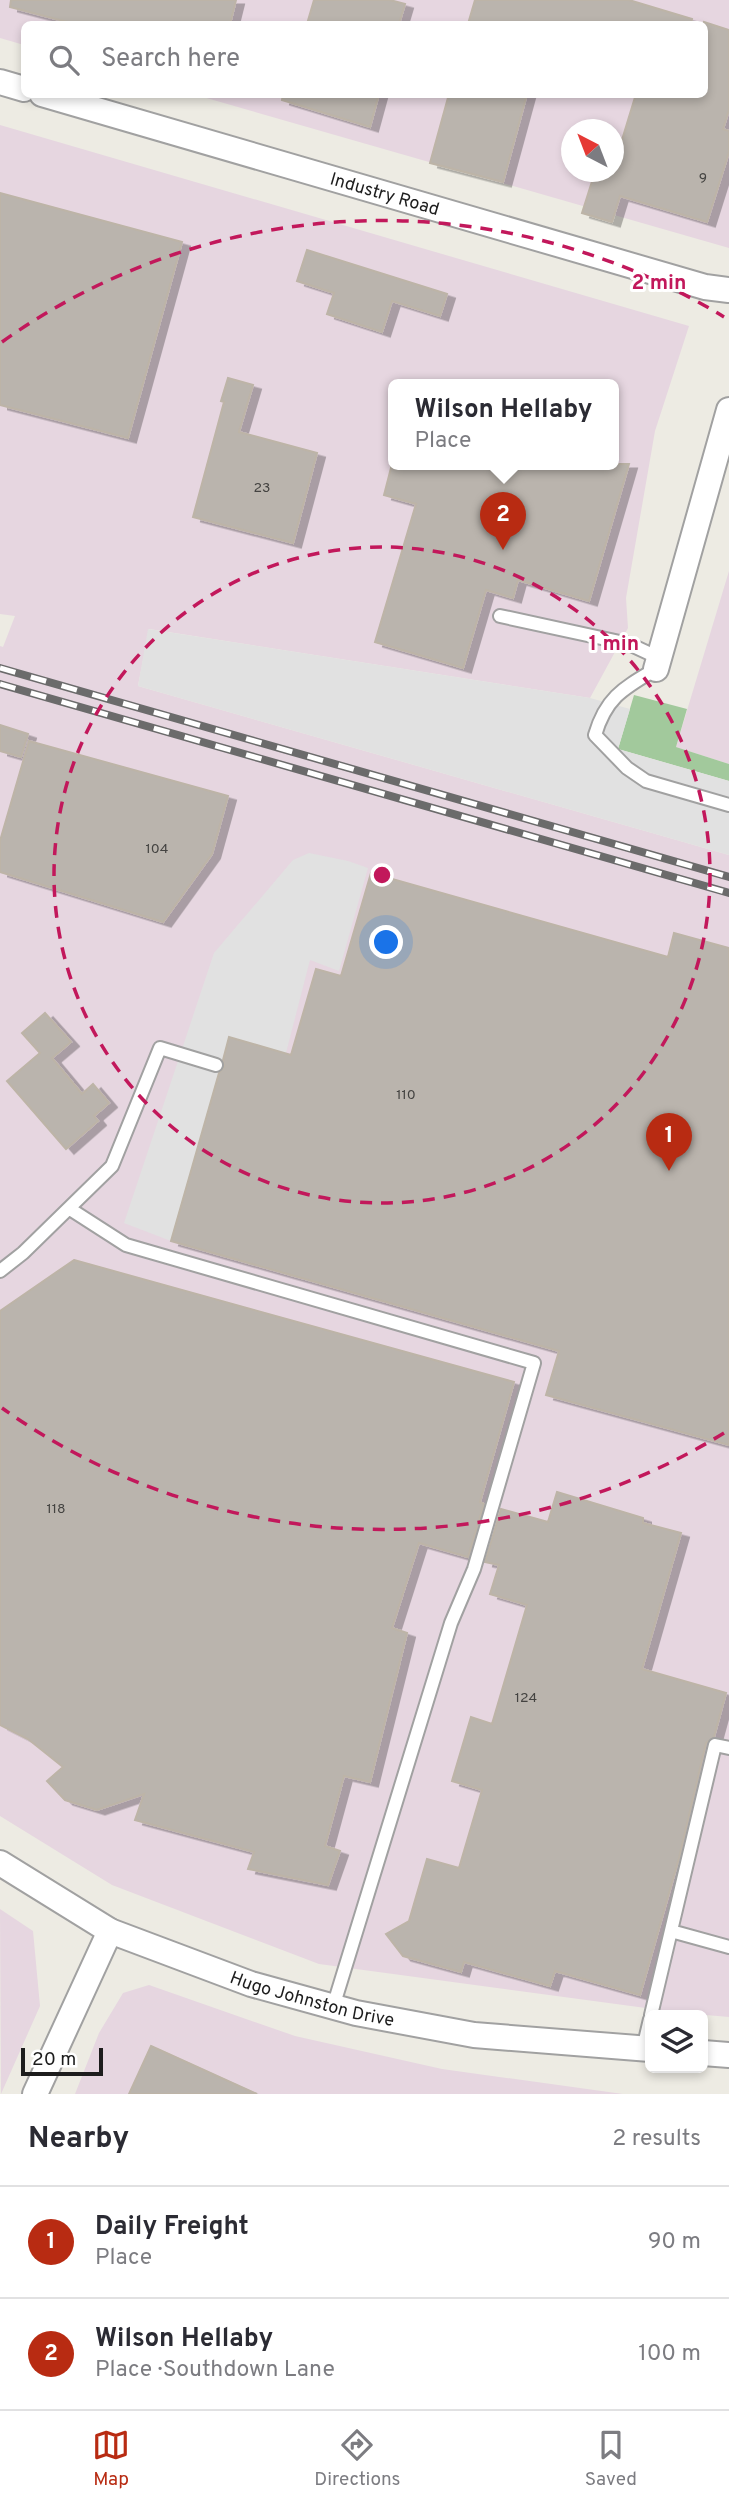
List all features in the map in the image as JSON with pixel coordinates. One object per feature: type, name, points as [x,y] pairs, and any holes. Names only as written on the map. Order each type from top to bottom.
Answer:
[{"type":"street","points":[[0,82],[21,88]]},
{"type":"street","name":"Industry Road","points":[[56,98],[705,287],[729,290]]},
{"type":"street","points":[[657,664],[729,410]]},
{"type":"street","name":"Hugo Johnston Drive","points":[[0,1863],[110,1931],[251,1984],[356,2013],[474,2035],[645,2049]]},
{"type":"street","points":[[35,2094],[110,1931]]},
{"type":"street","points":[[708,2053],[729,2055]]},
{"type":"lane","points":[[500,616],[629,644],[657,664],[608,703],[595,735],[627,768],[646,781],[729,805]]},
{"type":"lane","points":[[0,1271],[23,1253],[112,1166],[160,1048],[216,1065]]},
{"type":"lane","points":[[69,1209],[126,1245],[534,1363],[474,1569],[451,1623],[333,2007]]},
{"type":"lane","points":[[653,2010],[715,1745],[729,1748]]},
{"type":"lane","points":[[671,1931],[729,1947]]},
{"type":"shaded area","points":[[0,0],[729,0],[729,248],[206,98],[708,98],[708,21],[21,21],[21,44],[0,38]]},
{"type":"shaded area","points":[[0,125],[689,326],[655,431],[626,598],[628,628],[590,698],[149,629],[138,686],[729,855],[729,2017],[708,2015],[708,2010],[661,2010],[319,1964],[112,1885],[0,1816],[0,646],[3,647],[15,616],[0,614]]},
{"type":"shaded area","points":[[729,571],[729,764],[676,747]]},
{"type":"shaded area","points":[[148,629],[590,698],[630,709],[618,749],[729,781],[729,855],[138,686]]},
{"type":"shaded area","points":[[309,853],[368,868],[339,971],[310,960],[286,1053],[230,1039],[171,1241],[124,1223],[214,953],[293,860]]},
{"type":"shaded area","points":[[0,1909],[33,1931],[40,2006],[1,2094]]},
{"type":"shaded area","points":[[149,1985],[295,2036],[442,2069],[623,2094],[75,2094],[99,2033],[123,1993]]},
{"type":"green space","points":[[634,695],[687,709],[676,747],[729,764],[729,781],[618,749]]},
{"type":"building","points":[[11,0],[236,0],[231,21],[64,21],[10,7]]},
{"type":"building","points":[[314,0],[390,0],[405,4],[400,21],[308,21]]},
{"type":"building","points":[[475,0],[629,0],[692,19],[692,21],[469,21]]},
{"type":"building","points":[[708,23],[729,30],[729,110],[723,129],[729,131],[729,152],[707,222],[620,196],[612,222],[582,213],[592,182],[624,182],[624,133],[635,98],[708,98]]},
{"type":"building","points":[[282,98],[378,98],[370,127]]},
{"type":"building","points":[[448,98],[526,98],[503,182],[430,163]]},
{"type":"building","points":[[0,193],[182,242],[128,438],[0,405]]},
{"type":"building","points":[[307,250],[447,294],[440,316],[392,301],[382,332],[327,314],[334,293],[297,281]]},
{"type":"building","points":[[228,378],[253,385],[239,432],[317,453],[293,543],[193,517]]},
{"type":"building","points":[[619,464],[629,464],[589,601],[518,580],[513,598],[486,590],[463,668],[375,642],[416,504],[384,495],[390,470],[619,470]]},
{"type":"building","points":[[0,725],[28,734],[21,757],[0,751]]},
{"type":"building","points":[[29,741],[228,796],[212,854],[163,922],[0,872],[0,841]]},
{"type":"building","points":[[371,873],[668,957],[674,933],[729,948],[729,1445],[546,1395],[559,1351],[171,1241],[219,1073],[224,1067],[223,1060],[229,1037],[291,1055],[316,969],[341,976]]},
{"type":"building","points":[[45,1013],[71,1042],[52,1058],[82,1094],[93,1084],[109,1103],[94,1116],[98,1121],[66,1149],[7,1081],[40,1053],[22,1033]]},
{"type":"building","points":[[74,1260],[514,1382],[480,1502],[484,1504],[468,1557],[419,1543],[392,1628],[407,1633],[370,1782],[344,1776],[325,1846],[340,1851],[328,1885],[248,1869],[254,1852],[135,1820],[144,1794],[97,1810],[65,1800],[47,1781],[63,1767],[28,1739],[0,1725],[0,1311]]},
{"type":"building","points":[[557,1492],[643,1518],[643,1523],[681,1533],[642,1669],[726,1693],[714,1737],[706,1743],[679,1858],[640,1995],[555,1971],[550,1986],[464,1962],[461,1972],[403,1956],[386,1934],[409,1921],[427,1859],[459,1868],[482,1790],[452,1781],[471,1717],[492,1724],[527,1605],[490,1594],[499,1565],[485,1562],[501,1509],[548,1522]]},
{"type":"building","points":[[151,2046],[257,2094],[129,2094]]},
{"type":"railway","points":[[0,668],[729,877]]},
{"type":"railway","points":[[0,684],[729,893]]},
{"type":"place","name":"Wilson Hellaby","points":[[503,550]]},
{"type":"place","name":"Daily Freight","points":[[669,1171]]}]
